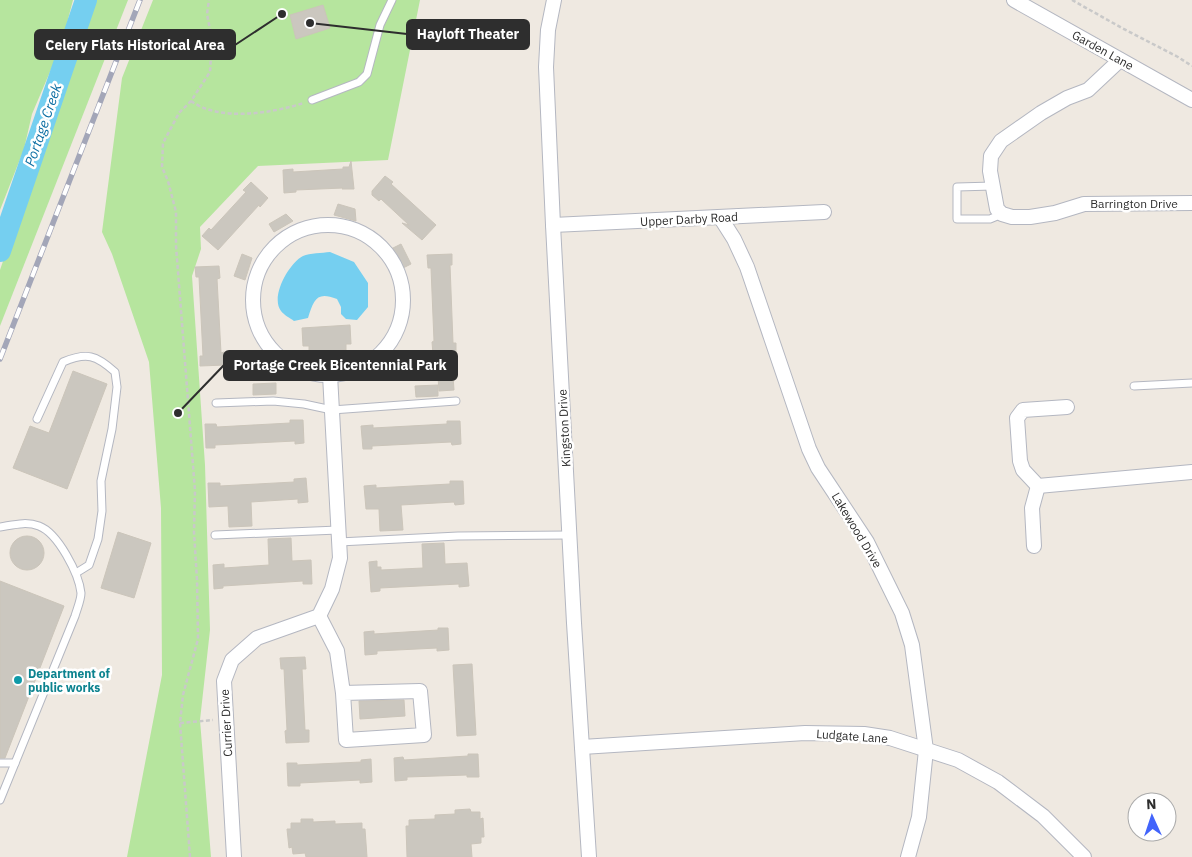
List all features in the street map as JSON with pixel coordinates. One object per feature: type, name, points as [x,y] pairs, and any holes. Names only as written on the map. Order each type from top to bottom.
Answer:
[{"type":"street","name":"Kingston Drive","points":[[554,0],[548,30],[546,68],[569,535],[589,857]]},
{"type":"street","name":"Garden Lane","points":[[1014,0],[1192,100]]},
{"type":"street","points":[[1002,214],[997,209],[990,171],[991,156],[1001,141],[1041,113],[1067,98],[1088,90],[1120,60]]},
{"type":"street","name":"Barrington Drive","points":[[1002,214],[1012,217],[1030,217],[1055,213],[1084,204],[1192,203]]},
{"type":"street","name":"Upper Darby Road","points":[[553,225],[824,212]]},
{"type":"street","name":"Lakewood Drive","points":[[720,217],[734,239],[749,274],[818,468],[867,542],[907,626],[915,662],[926,750],[919,817],[908,857]]},
{"type":"street","points":[[320,224],[345,226],[368,236],[387,252],[400,274],[404,299],[401,323],[389,345],[371,363],[349,373],[330,375],[324,376],[300,370],[278,357],[262,338],[254,315],[253,290],[260,266],[265,259],[275,246],[296,231],[320,224]]},
{"type":"street","points":[[330,375],[340,558],[332,589],[319,616],[337,651],[343,693],[346,740],[424,735],[420,691],[343,693]]},
{"type":"street","points":[[1038,486],[1024,470],[1020,461],[1017,418],[1023,410],[1067,407]]},
{"type":"street","points":[[1038,486],[1192,472]]},
{"type":"street","points":[[1034,546],[1032,508],[1038,486]]},
{"type":"street","name":"Currier Drive","points":[[234,857],[224,680],[232,660],[257,638],[319,616]]},
{"type":"street","name":"Ludgate Lane","points":[[582,747],[805,733],[832,733],[890,738],[958,760],[998,782],[1043,816],[1084,857]]},
{"type":"lane","points":[[312,100],[359,82],[367,74],[380,25],[392,0]]},
{"type":"lane","points":[[993,186],[957,188],[958,219],[990,219],[1002,214]]},
{"type":"lane","points":[[37,419],[63,362],[77,356],[93,357],[116,372],[117,386],[112,428],[101,481],[102,510],[98,539],[89,565],[76,573]]},
{"type":"lane","points":[[1134,386],[1192,383]]},
{"type":"lane","points":[[216,403],[273,401],[304,404],[332,410],[456,401]]},
{"type":"lane","points":[[0,527],[22,523],[39,526],[50,533],[76,573],[81,595],[75,616],[0,800]]},
{"type":"lane","points":[[215,535],[569,535]]},
{"type":"lane","points":[[0,763],[15,763]]},
{"type":"path","points":[[190,857],[180,723],[183,695],[198,638],[194,532],[195,491],[176,246],[176,212],[168,181],[162,168],[163,143],[179,113],[191,101],[210,72],[212,40],[207,14],[210,0]]},
{"type":"path","points":[[1072,0],[1178,56],[1192,66]]},
{"type":"path","points":[[191,101],[199,107],[219,113],[247,113],[288,108],[312,100]]},
{"type":"path","points":[[180,723],[226,719]]},
{"type":"green space","points":[[0,0],[73,0],[61,46],[32,114],[24,149],[0,210]]},
{"type":"green space","points":[[92,0],[128,0],[0,326],[0,270]]},
{"type":"green space","points":[[153,0],[420,0],[388,160],[258,166],[200,227],[201,249],[192,276],[205,465],[210,630],[200,720],[211,857],[127,857],[162,675],[161,508],[149,362],[112,254],[102,232],[122,78]]},
{"type":"water","points":[[330,252],[354,262],[368,283],[368,307],[357,320],[346,319],[341,314],[341,307],[337,299],[324,296],[314,302],[308,318],[294,321],[281,311],[278,305],[279,289],[287,273],[303,256]]},
{"type":"building","points":[[323,5],[330,28],[296,39],[290,15]]},
{"type":"building","points":[[351,161],[354,189],[296,190],[296,192],[284,193],[283,170],[293,169],[293,172],[343,169],[343,167],[349,167]]},
{"type":"building","points":[[385,176],[393,182],[391,184],[436,225],[422,240],[402,223],[409,225],[381,199],[379,201],[372,195],[372,191]]},
{"type":"building","points":[[251,182],[268,198],[260,207],[259,205],[218,250],[202,236],[209,228],[211,230],[246,192],[243,190]]},
{"type":"building","points":[[338,204],[355,209],[356,221],[334,215]]},
{"type":"building","points":[[286,214],[293,221],[274,232],[269,224]]},
{"type":"building","points":[[401,244],[411,264],[401,269],[391,249]]},
{"type":"building","points":[[242,254],[252,258],[245,280],[234,276]]},
{"type":"building","points":[[452,254],[452,265],[450,265],[453,343],[456,343],[456,353],[433,354],[431,268],[428,268],[427,255]]},
{"type":"building","points":[[219,266],[220,278],[217,279],[221,353],[224,352],[225,365],[200,366],[200,356],[203,356],[199,277],[196,277],[195,267]]},
{"type":"building","points":[[350,325],[351,344],[346,344],[346,350],[333,351],[333,354],[323,355],[322,351],[309,352],[309,346],[303,346],[302,328]]},
{"type":"building","points":[[73,371],[107,384],[67,489],[13,468],[30,426],[49,433]]},
{"type":"building","points":[[453,376],[454,390],[439,391],[438,377]]},
{"type":"building","points":[[276,383],[276,394],[253,395],[253,384]]},
{"type":"building","points":[[438,385],[438,396],[416,397],[415,386]]},
{"type":"building","points":[[290,420],[303,420],[304,443],[295,444],[295,441],[215,445],[215,448],[206,448],[205,424],[216,424],[217,427],[290,423]]},
{"type":"building","points":[[447,421],[460,421],[461,444],[452,445],[451,442],[372,446],[372,449],[363,449],[361,426],[373,425],[373,428],[447,424]]},
{"type":"building","points":[[306,478],[308,502],[298,503],[298,499],[251,502],[252,526],[229,527],[228,506],[209,507],[208,483],[220,483],[220,486],[294,482],[294,479]]},
{"type":"building","points":[[450,481],[463,481],[464,504],[455,505],[454,502],[401,505],[403,530],[380,531],[379,509],[366,509],[364,486],[376,485],[376,488],[450,484]]},
{"type":"building","points":[[118,532],[151,543],[134,598],[101,588]]},
{"type":"building","points":[[27,536],[34,537],[39,541],[43,546],[43,560],[39,565],[34,569],[27,570],[20,569],[15,565],[11,560],[10,553],[11,546],[15,541],[20,537]]},
{"type":"building","points":[[291,538],[292,561],[311,560],[312,584],[303,584],[303,581],[223,586],[223,588],[214,589],[213,565],[224,564],[224,568],[269,565],[268,539]]},
{"type":"building","points":[[444,543],[445,564],[467,563],[469,586],[459,587],[459,584],[380,588],[380,591],[371,592],[369,562],[377,561],[377,567],[381,567],[381,570],[423,568],[422,544]]},
{"type":"building","name":"Department of public works","points":[[0,581],[64,606],[5,758],[0,758]]},
{"type":"building","points":[[438,628],[448,628],[449,650],[437,651],[437,648],[377,651],[377,654],[365,655],[364,632],[374,631],[374,634],[438,630]]},
{"type":"building","points":[[305,657],[306,669],[302,669],[305,730],[309,730],[309,742],[286,743],[284,669],[281,669],[280,658]]},
{"type":"building","points":[[472,664],[476,735],[457,736],[453,665]]},
{"type":"building","points":[[404,700],[405,716],[360,719],[359,701]]},
{"type":"building","points":[[468,754],[478,754],[479,777],[467,777],[467,775],[407,777],[407,780],[395,781],[394,758],[403,757],[404,760],[468,756]]},
{"type":"building","points":[[371,759],[372,782],[360,783],[360,780],[300,783],[300,786],[288,786],[287,763],[297,763],[297,765],[361,762],[361,760]]},
{"type":"building","points":[[470,809],[471,812],[480,812],[480,819],[483,818],[484,837],[481,837],[481,843],[471,844],[472,857],[407,857],[406,826],[409,826],[409,820],[435,819],[435,815],[455,814],[455,810]]},
{"type":"building","points":[[301,819],[313,819],[313,822],[335,821],[335,824],[362,823],[362,829],[365,829],[367,857],[306,857],[305,853],[293,854],[292,847],[289,848],[287,829],[291,829],[291,823],[301,823]]},
{"type":"waterway","name":"Portage Creek","points":[[0,251],[86,0]]},
{"type":"railway","points":[[0,359],[140,0]]},
{"type":"place","name":"Celery Flats Historical Area","points":[[282,14]]},
{"type":"place","name":"Hayloft Theater","points":[[310,23]]},
{"type":"place","name":"Portage Creek Bicentennial Park","points":[[178,413]]},
{"type":"place","name":"Department of public works","points":[[18,680]]}]
